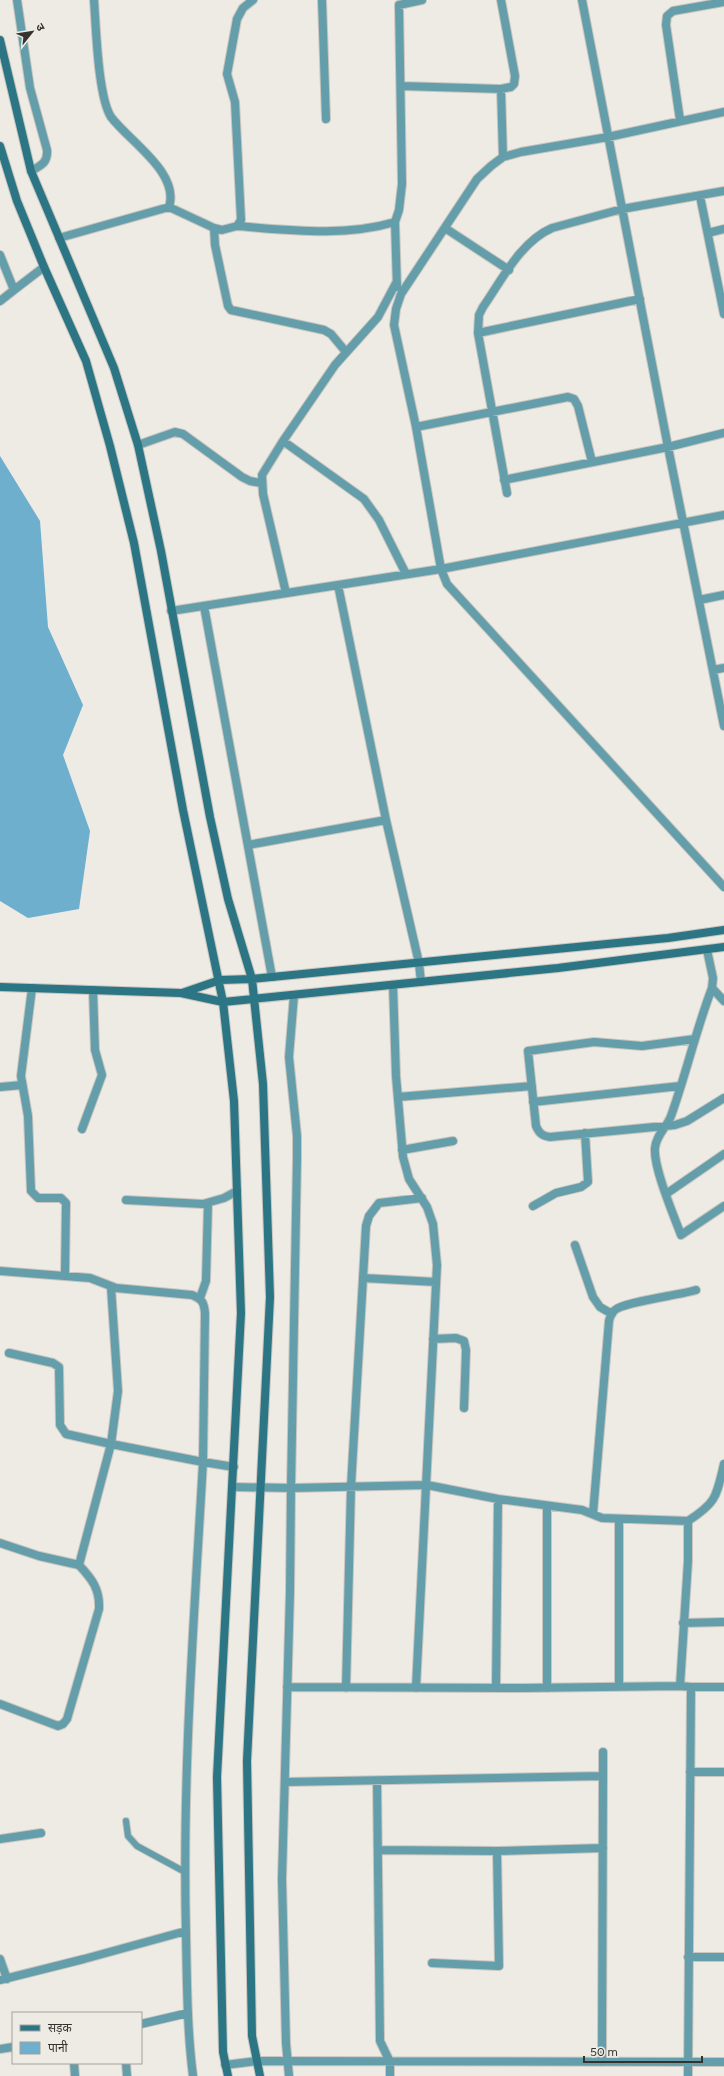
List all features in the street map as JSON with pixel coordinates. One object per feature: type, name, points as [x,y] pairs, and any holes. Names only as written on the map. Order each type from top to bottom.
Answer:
[{"type":"street","points":[[17,0],[30,88],[48,158],[43,164],[31,171]]},
{"type":"street","points":[[94,0],[101,86],[105,104],[110,115],[122,131],[150,158],[168,181],[172,197],[169,207]]},
{"type":"street","points":[[237,226],[241,220],[242,212],[235,102],[227,74],[237,19],[243,8],[253,0]]},
{"type":"street","points":[[322,0],[326,119]]},
{"type":"street","points":[[401,294],[396,283],[395,222],[399,210],[402,184],[399,2],[422,0]]},
{"type":"street","points":[[401,86],[501,89],[511,87],[514,84],[515,76],[501,0]]},
{"type":"street","points":[[582,0],[668,447],[724,726]]},
{"type":"street","points":[[680,120],[666,25],[667,16],[673,11],[724,2]]},
{"type":"street","points":[[0,40],[18,122],[31,171],[114,368],[138,445],[161,551],[171,611],[228,899],[252,979],[263,1084],[270,1297],[247,1761],[252,2036],[260,2076]]},
{"type":"street","points":[[501,89],[503,157]]},
{"type":"street","points":[[724,112],[680,120],[608,137],[520,152],[503,157],[477,179],[401,294],[396,309],[394,325],[416,427],[441,569],[447,584],[452,592],[724,887]]},
{"type":"street","points":[[0,146],[17,201],[44,267],[86,361],[110,446],[134,544],[183,810],[220,980],[223,1002],[234,1101],[241,1313],[217,1777],[223,2052],[228,2076]]},
{"type":"street","points":[[507,493],[478,333],[478,314],[509,270],[531,240],[541,233],[622,209],[724,191]]},
{"type":"street","points":[[700,196],[723,303],[724,314]]},
{"type":"street","points":[[59,238],[169,207],[214,228],[222,230],[237,226],[305,231],[358,229],[395,222]]},
{"type":"street","points":[[214,228],[216,252],[228,306],[231,310],[324,330],[331,334],[346,352]]},
{"type":"street","points":[[444,228],[509,270]]},
{"type":"street","points":[[708,233],[724,230]]},
{"type":"street","points":[[0,255],[14,290]]},
{"type":"street","points":[[0,301],[44,267]]},
{"type":"street","points":[[286,593],[261,483],[264,469],[346,352],[378,317],[396,283]]},
{"type":"street","points":[[478,333],[640,299]]},
{"type":"street","points":[[416,427],[568,397],[574,399],[578,406],[592,462]]},
{"type":"street","points":[[138,445],[175,432],[183,434],[242,477],[250,481],[261,483]]},
{"type":"street","points":[[504,480],[668,447],[724,432]]},
{"type":"street","points":[[283,441],[364,498],[379,520],[406,574]]},
{"type":"street","points":[[171,611],[441,569],[724,515]]},
{"type":"street","points":[[338,585],[386,820],[419,963],[421,982]]},
{"type":"street","points":[[699,600],[724,595]]},
{"type":"street","points":[[204,606],[272,977]]},
{"type":"street","points":[[713,670],[724,668]]},
{"type":"street","points":[[248,845],[386,820]]},
{"type":"street","points":[[181,993],[220,980],[252,979],[419,963],[668,938],[724,930]]},
{"type":"street","points":[[0,987],[181,993],[223,1002],[558,968],[724,948]]},
{"type":"street","points":[[707,950],[713,978],[712,988],[667,1125],[656,1140],[654,1149],[655,1158],[666,1194],[681,1235],[724,1206]]},
{"type":"street","points":[[393,985],[402,1150],[409,1179],[422,1198],[433,1224],[437,1259],[416,1688]]},
{"type":"street","points":[[32,988],[22,1057],[22,1085],[28,1116],[31,1191],[38,1198],[61,1198],[68,1207],[65,1275]]},
{"type":"street","points":[[712,988],[724,1001]]},
{"type":"street","points":[[82,1129],[102,1075],[102,1069],[94,1050],[93,990]]},
{"type":"street","points":[[290,2076],[288,2062],[282,1879],[288,1687],[297,1151],[289,1056],[294,995]]},
{"type":"street","points":[[695,1039],[642,1046],[594,1042],[528,1051],[536,1126],[540,1134],[544,1136],[667,1125],[687,1121],[724,1098]]},
{"type":"street","points":[[0,1087],[22,1085]]},
{"type":"street","points":[[398,1097],[532,1086]]},
{"type":"street","points":[[533,1102],[680,1086]]},
{"type":"street","points":[[532,1206],[556,1193],[581,1187],[588,1182],[585,1133]]},
{"type":"street","points":[[402,1150],[453,1141]]},
{"type":"street","points":[[666,1194],[724,1154]]},
{"type":"street","points":[[126,1200],[208,1203],[224,1198],[237,1191]]},
{"type":"street","points":[[346,1688],[351,1487],[366,1226],[373,1209],[379,1203],[422,1198]]},
{"type":"street","points":[[200,1298],[206,1281],[208,1203]]},
{"type":"street","points":[[575,1245],[593,1297],[600,1307],[612,1314]]},
{"type":"street","points":[[0,1271],[90,1278],[111,1287],[192,1295],[200,1298],[204,1304],[203,1462],[186,1750],[186,1931],[188,2013],[193,2076]]},
{"type":"street","points":[[363,1278],[436,1282]]},
{"type":"street","points":[[79,1565],[111,1444],[118,1391],[111,1287]]},
{"type":"street","points":[[593,1514],[609,1321],[612,1314],[614,1310],[624,1305],[680,1295],[696,1290]]},
{"type":"street","points":[[434,1339],[456,1338],[464,1341],[466,1350],[464,1408]]},
{"type":"street","points":[[9,1353],[52,1363],[59,1367],[60,1425],[66,1434],[234,1467]]},
{"type":"street","points":[[233,1487],[291,1488],[427,1485],[498,1499],[582,1510],[602,1518],[688,1521],[705,1510],[713,1501],[722,1478],[724,1464]]},
{"type":"street","points":[[496,1688],[498,1499]]},
{"type":"street","points":[[547,1688],[548,1506]]},
{"type":"street","points":[[619,1687],[620,1519]]},
{"type":"street","points":[[680,1686],[688,1561],[688,1521]]},
{"type":"street","points":[[0,1543],[39,1556],[79,1565],[94,1582],[100,1597],[99,1609],[67,1719],[63,1724],[58,1726],[49,1724],[0,1704]]},
{"type":"street","points":[[683,1623],[724,1622]]},
{"type":"street","points":[[288,1687],[547,1688],[680,1686],[724,1688]]},
{"type":"street","points":[[688,2076],[691,1687]]},
{"type":"street","points":[[602,2062],[603,1752]]},
{"type":"street","points":[[690,1772],[724,1772]]},
{"type":"street","points":[[285,1782],[603,1776]]},
{"type":"street","points":[[377,1781],[380,2041],[390,2062],[390,2076]]},
{"type":"street","points":[[0,1838],[41,1834]]},
{"type":"street","points":[[378,1850],[497,1851],[603,1848]]},
{"type":"street","points":[[432,1963],[499,1966],[497,1851]]},
{"type":"street","points":[[0,1959],[3,1980],[186,1931]]},
{"type":"street","points":[[688,1958],[724,1957]]},
{"type":"street","points":[[142,2024],[188,2013]]},
{"type":"street","points":[[0,2049],[12,2047]]},
{"type":"street","points":[[225,2065],[257,2061],[724,2062]]},
{"type":"street","points":[[74,2064],[75,2076]]},
{"type":"street","points":[[126,2064],[126,2076]]},
{"type":"lane","points":[[126,1821],[128,1836],[138,1846],[185,1872]]},
{"type":"water","points":[[0,456],[40,521],[48,627],[83,705],[63,755],[90,831],[79,909],[28,918],[0,901]]}]
